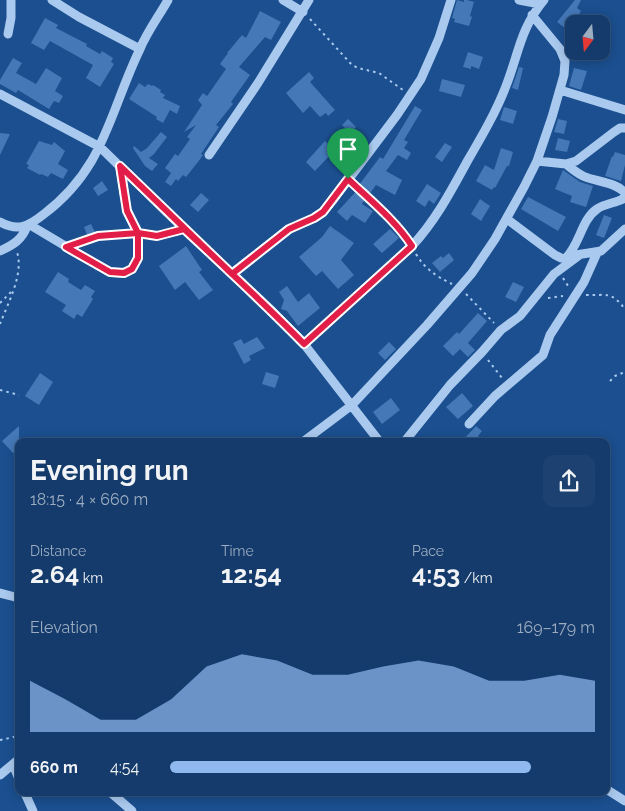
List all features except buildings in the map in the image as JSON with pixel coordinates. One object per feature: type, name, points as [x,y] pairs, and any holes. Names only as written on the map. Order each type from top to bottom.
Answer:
[{"type":"street","points":[[8,34],[11,18],[11,0]]},
{"type":"street","points":[[52,0],[86,21],[140,48]]},
{"type":"street","points":[[0,252],[22,237],[29,226],[72,190],[87,171],[100,147],[140,48],[168,0]]},
{"type":"street","points":[[283,0],[303,12]]},
{"type":"street","points":[[209,155],[258,83],[310,0]]},
{"type":"street","points":[[232,274],[289,229],[323,212],[411,96],[430,60],[451,0]]},
{"type":"street","points":[[519,0],[542,2]]},
{"type":"street","points":[[304,344],[412,246],[427,230],[495,112],[506,86],[522,35],[532,15],[542,2]]},
{"type":"street","points":[[308,438],[352,405],[427,325],[472,273],[486,254],[537,161],[560,90],[565,61],[560,49],[532,15]]},
{"type":"street","points":[[560,90],[625,110]]},
{"type":"street","points":[[0,94],[100,147],[270,309],[304,344],[376,438]]},
{"type":"street","points":[[537,161],[566,164],[576,161],[620,128],[625,128]]},
{"type":"street","points":[[566,164],[582,176],[615,186],[624,190],[625,194],[623,199],[601,206],[595,210],[568,256]]},
{"type":"street","points":[[0,222],[13,228],[29,226],[110,272],[124,273],[132,269],[138,258],[138,233],[127,211],[120,166]]},
{"type":"street","points":[[506,219],[555,255],[565,259],[568,256],[597,253],[605,248],[625,228]]},
{"type":"street","points":[[469,424],[494,396],[543,355],[555,326],[590,271],[597,253]]},
{"type":"street","points":[[407,438],[450,385],[501,330],[520,316],[554,274],[581,254]]},
{"type":"street","points":[[0,593],[15,597]]},
{"type":"street","points":[[0,775],[15,762]]},
{"type":"street","points":[[610,792],[625,801]]},
{"type":"street","points":[[26,796],[32,811]]},
{"type":"street","points":[[115,796],[132,811]]},
{"type":"path","points":[[303,12],[352,64],[358,68],[379,73],[411,96]]},
{"type":"path","points":[[348,179],[405,234],[422,263],[431,272],[458,288],[481,308],[501,330]]},
{"type":"path","points":[[66,247],[98,236],[138,233],[157,236],[184,229]]},
{"type":"path","points":[[0,324],[19,272],[20,263],[13,244]]},
{"type":"path","points":[[562,268],[563,277],[575,295]]},
{"type":"path","points":[[0,303],[12,291]]},
{"type":"path","points":[[534,299],[575,295],[610,296],[616,298],[625,309]]},
{"type":"path","points":[[482,352],[508,386]]},
{"type":"path","points":[[610,381],[615,376],[625,372]]},
{"type":"path","points":[[0,390],[20,395]]},
{"type":"path","points":[[0,740],[15,737]]},
{"type":"route","points":[[348,179],[323,212],[289,229],[232,274],[120,166],[127,211],[138,233],[138,258],[132,269],[124,273],[110,272],[66,247],[98,236],[138,233],[157,236],[184,229],[232,274],[270,309],[304,344],[412,246],[405,234],[348,179]]}]
